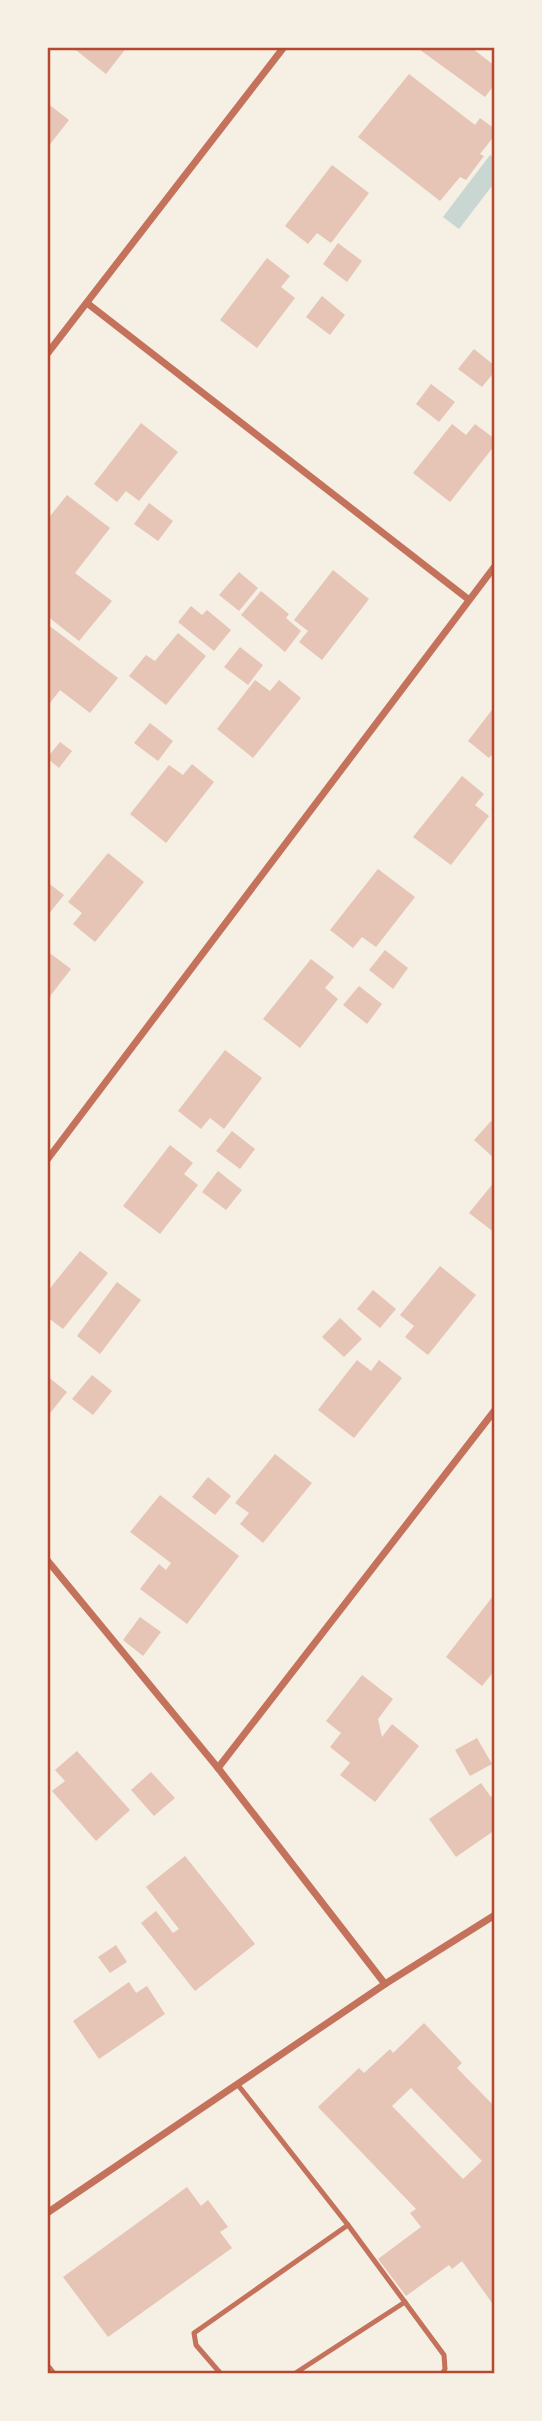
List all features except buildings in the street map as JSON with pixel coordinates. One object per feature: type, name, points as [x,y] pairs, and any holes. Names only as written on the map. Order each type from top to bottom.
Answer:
[{"type":"street","points":[[47,354],[284,47]]},
{"type":"street","points":[[87,303],[468,599]]},
{"type":"street","points":[[47,1160],[495,566]]},
{"type":"street","points":[[218,1768],[495,1410]]},
{"type":"street","points":[[47,1560],[218,1768],[385,1984]]},
{"type":"street","points":[[47,2213],[385,1984],[495,1915]]},
{"type":"lane","points":[[237,2085],[348,2225],[444,2355],[445,2369],[442,2374]]},
{"type":"lane","points":[[221,2374],[196,2345],[194,2333],[348,2225]]},
{"type":"lane","points":[[295,2374],[405,2301]]},
{"type":"shaded area","points":[[490,155],[495,158],[495,182],[459,229],[443,217]]}]
